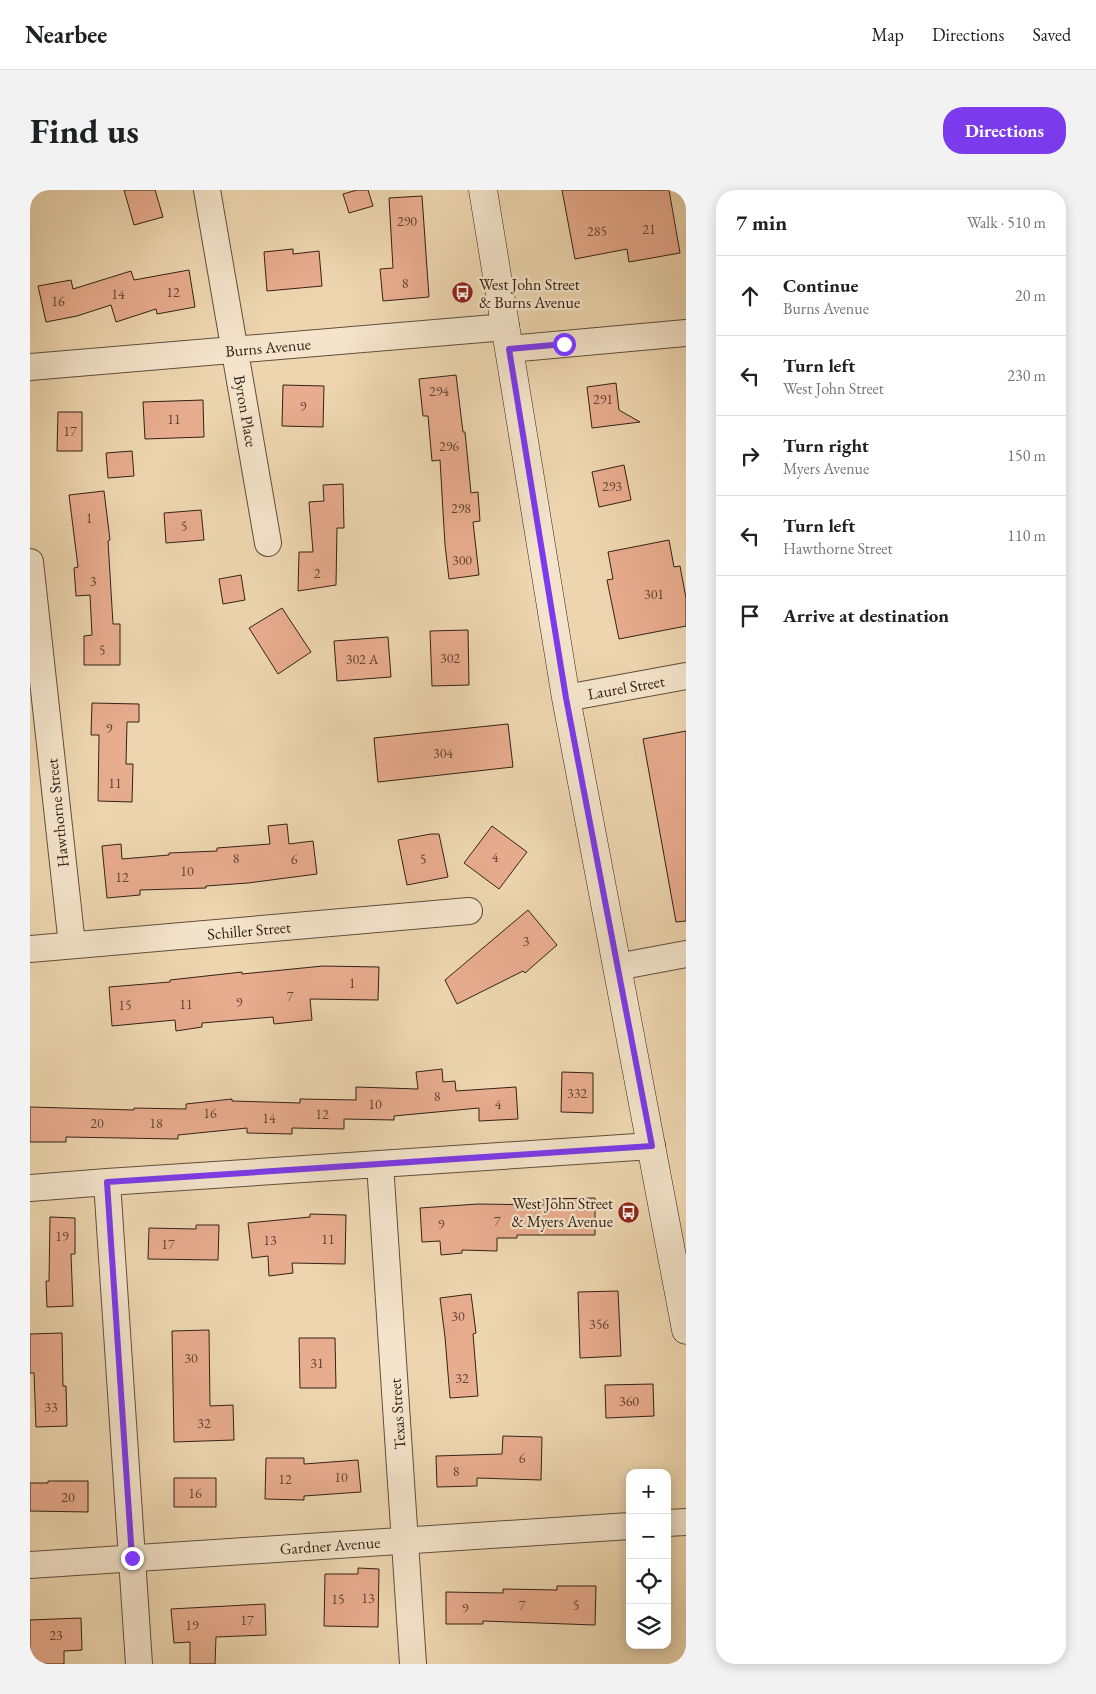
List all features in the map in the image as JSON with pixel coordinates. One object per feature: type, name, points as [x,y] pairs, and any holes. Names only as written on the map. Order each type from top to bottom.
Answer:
[{"type":"main road","points":[[483,190],[566,698],[686,1330]]},
{"type":"street","name":"Byron Place","points":[[207,190],[268,543]]},
{"type":"street","name":"Burns Avenue","points":[[30,367],[235,349],[686,333]]},
{"type":"street","name":"Hawthorne Street","points":[[30,562],[72,945]]},
{"type":"street","name":"Laurel Street","points":[[566,698],[686,676]]},
{"type":"street","name":"Schiller Street","points":[[30,949],[469,911]]},
{"type":"street","points":[[617,967],[686,954]]},
{"type":"street","points":[[30,1188],[652,1146]]},
{"type":"street","name":"Texas Street","points":[[380,1164],[413,1664]]},
{"type":"street","points":[[107,1182],[139,1664]]},
{"type":"street","points":[[671,1523],[686,1522]]},
{"type":"street","name":"Gardner Avenue","points":[[30,1565],[626,1526]]},
{"type":"building","points":[[124,190],[155,190],[163,217],[134,225]]},
{"type":"building","points":[[357,190],[368,190],[373,206],[349,213],[343,194]]},
{"type":"building","points":[[562,190],[669,190],[680,253],[629,262],[627,249],[575,259]]},
{"type":"building","points":[[422,196],[429,297],[383,301],[380,269],[393,268],[389,198]]},
{"type":"building","points":[[293,249],[293,254],[319,251],[322,286],[267,291],[264,252]]},
{"type":"building","points":[[189,270],[195,307],[157,314],[156,309],[116,322],[111,305],[77,316],[46,322],[38,286],[71,280],[73,289],[131,271],[134,280]]},
{"type":"building","points":[[456,375],[463,432],[465,432],[471,493],[478,492],[480,521],[473,522],[479,575],[449,579],[440,460],[432,461],[428,416],[423,416],[419,379]]},
{"type":"building","points":[[616,383],[619,410],[640,422],[592,428],[587,387]]},
{"type":"building","points":[[283,385],[324,386],[323,427],[282,426]]},
{"type":"building","points":[[203,400],[204,437],[145,439],[143,402]]},
{"type":"building","points":[[58,412],[82,412],[82,451],[57,451]]},
{"type":"building","points":[[132,451],[134,476],[108,478],[106,453]]},
{"type":"building","points":[[624,465],[631,500],[599,507],[592,472]]},
{"type":"building","points":[[343,484],[344,528],[337,528],[336,585],[298,591],[299,552],[313,552],[309,502],[324,501],[323,485]]},
{"type":"building","points":[[104,491],[110,540],[108,541],[113,624],[120,624],[120,665],[84,665],[84,636],[92,635],[90,595],[76,596],[74,568],[78,567],[69,495]]},
{"type":"building","points":[[201,510],[204,540],[166,543],[164,513]]},
{"type":"building","points":[[669,540],[674,567],[680,566],[686,598],[686,626],[619,639],[607,580],[613,579],[608,552]]},
{"type":"building","points":[[241,575],[245,600],[223,604],[219,579]]},
{"type":"building","points":[[282,608],[311,652],[278,674],[249,628]]},
{"type":"building","points":[[468,630],[469,685],[432,686],[430,631]]},
{"type":"building","points":[[388,637],[391,677],[337,681],[334,641]]},
{"type":"building","points":[[92,703],[139,704],[139,722],[127,722],[126,764],[133,764],[132,802],[98,801],[99,735],[91,735]]},
{"type":"building","points":[[508,724],[513,767],[378,782],[374,738]]},
{"type":"building","points":[[686,731],[686,921],[676,922],[643,739]]},
{"type":"building","points":[[287,824],[289,844],[313,841],[317,874],[248,883],[206,886],[206,888],[140,890],[140,895],[107,898],[102,846],[121,844],[122,859],[169,855],[169,853],[217,851],[217,848],[270,844],[268,826]]},
{"type":"building","points":[[492,826],[527,852],[499,889],[464,863]]},
{"type":"building","points":[[439,834],[448,877],[407,885],[398,840]]},
{"type":"building","points":[[528,910],[557,945],[525,973],[523,971],[457,1004],[445,980]]},
{"type":"building","points":[[323,966],[379,967],[378,1000],[310,999],[312,1020],[274,1024],[273,1017],[202,1023],[202,1027],[176,1031],[175,1020],[112,1026],[109,987],[170,982],[170,980],[242,972],[242,974]]},
{"type":"building","points":[[442,1069],[443,1082],[455,1081],[456,1091],[516,1087],[518,1119],[479,1121],[479,1108],[394,1116],[394,1120],[344,1119],[344,1129],[292,1128],[292,1134],[247,1133],[247,1128],[178,1135],[178,1139],[66,1137],[66,1142],[30,1142],[30,1107],[134,1110],[134,1108],[186,1109],[186,1104],[232,1099],[232,1101],[300,1103],[300,1099],[356,1100],[356,1087],[418,1089],[416,1072]]},
{"type":"building","points":[[562,1072],[593,1073],[593,1113],[561,1112]]},
{"type":"building","points":[[595,1198],[595,1235],[517,1235],[517,1238],[497,1238],[497,1251],[462,1250],[462,1253],[441,1255],[440,1241],[422,1242],[420,1208],[478,1204],[543,1205],[543,1199]]},
{"type":"building","points":[[310,1214],[346,1215],[345,1264],[292,1263],[293,1273],[269,1276],[268,1256],[252,1258],[248,1223],[310,1217]]},
{"type":"building","points":[[50,1217],[75,1218],[75,1254],[71,1254],[73,1306],[47,1307],[46,1281],[49,1281]]},
{"type":"building","points":[[196,1225],[219,1225],[218,1260],[148,1259],[149,1228],[196,1229]]},
{"type":"building","points":[[618,1291],[621,1356],[580,1358],[578,1292]]},
{"type":"building","points":[[471,1294],[476,1333],[473,1334],[478,1396],[450,1398],[440,1298]]},
{"type":"building","points":[[209,1330],[210,1406],[233,1405],[234,1440],[174,1442],[172,1331]]},
{"type":"building","points":[[62,1333],[63,1386],[66,1386],[67,1426],[36,1427],[34,1373],[30,1373],[30,1334]]},
{"type":"building","points":[[299,1338],[335,1338],[336,1388],[300,1388]]},
{"type":"building","points":[[653,1384],[654,1416],[606,1418],[605,1385]]},
{"type":"building","points":[[503,1436],[542,1437],[541,1480],[477,1478],[477,1486],[437,1487],[436,1456],[502,1454]]},
{"type":"building","points":[[266,1458],[304,1458],[304,1464],[358,1460],[361,1492],[304,1496],[304,1500],[265,1499]]},
{"type":"building","points":[[174,1478],[216,1478],[216,1507],[174,1507]]},
{"type":"building","points":[[48,1481],[88,1481],[88,1512],[30,1511],[30,1483],[48,1483]]},
{"type":"building","points":[[358,1568],[379,1569],[378,1627],[324,1626],[325,1574],[358,1574]]},
{"type":"building","points":[[557,1586],[596,1586],[595,1625],[483,1621],[483,1624],[446,1624],[446,1592],[503,1593],[503,1589],[557,1590]]},
{"type":"building","points":[[265,1604],[266,1635],[216,1637],[215,1664],[190,1664],[190,1642],[174,1643],[171,1609]]},
{"type":"building","points":[[81,1618],[82,1650],[64,1651],[64,1664],[30,1664],[30,1620]]},
{"type":"place","name":"West John Street & Burns Avenue","points":[[463,293]]},
{"type":"place","name":"West John Street & Myers Avenue","points":[[629,1212]]},
{"type":"route","points":[[132,1558],[107,1182],[652,1146],[578,766],[509,349],[564,344]]}]
